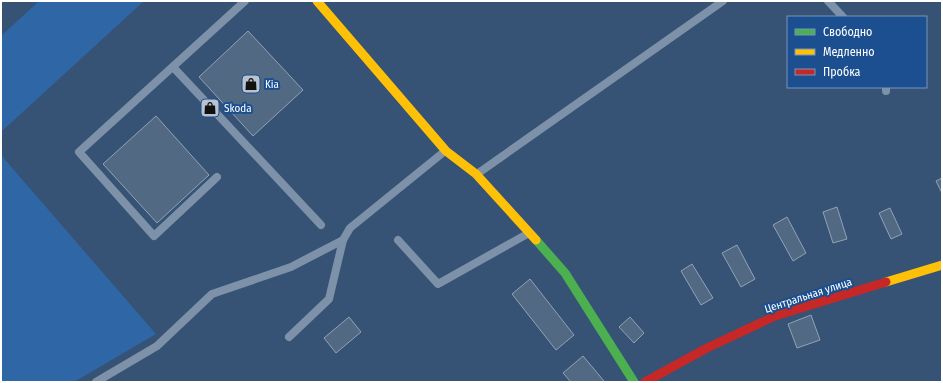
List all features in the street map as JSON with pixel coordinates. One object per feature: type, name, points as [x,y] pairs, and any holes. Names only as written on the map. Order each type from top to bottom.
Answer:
[{"type":"street","points":[[316,1],[446,151],[476,174],[565,272],[634,382]]},
{"type":"street","name":"Центральная улица","points":[[645,382],[707,348],[775,316],[942,265]]},
{"type":"lane","points":[[218,177],[154,236],[79,152],[245,1]]},
{"type":"lane","points":[[476,174],[723,1]]},
{"type":"lane","points":[[828,1],[842,16]]},
{"type":"lane","points":[[173,67],[321,225]]},
{"type":"lane","points":[[289,337],[329,299],[343,240],[350,228],[446,151]]},
{"type":"lane","points":[[398,240],[438,284],[529,233]]},
{"type":"lane","points":[[96,382],[158,346],[212,294],[291,267],[343,240]]},
{"type":"shaded area","points":[[39,1],[144,1],[1,132],[1,36]]},
{"type":"shaded area","points":[[1,155],[156,334],[74,382],[1,382]]},
{"type":"building","name":"Kia","points":[[248,31],[303,90],[253,136],[199,77]]},
{"type":"building","points":[[156,116],[209,175],[157,223],[103,164]]},
{"type":"building","points":[[942,178],[942,193],[936,181]]},
{"type":"building","points":[[837,207],[847,239],[833,243],[823,212]]},
{"type":"building","points":[[890,208],[902,234],[891,239],[879,213]]},
{"type":"building","points":[[787,217],[806,253],[793,261],[773,225]]},
{"type":"building","points":[[737,245],[755,279],[741,287],[722,253]]},
{"type":"building","points":[[692,264],[713,298],[701,305],[681,271]]},
{"type":"building","points":[[530,279],[574,335],[556,350],[512,294]]},
{"type":"building","points":[[811,315],[820,340],[797,348],[788,324]]},
{"type":"building","points":[[349,317],[361,332],[336,353],[324,338]]},
{"type":"building","points":[[630,317],[644,333],[634,343],[619,327]]},
{"type":"building","points":[[583,356],[604,381],[571,382],[563,373]]},
{"type":"traffic: fast","points":[[536,240],[565,273],[634,382]]},
{"type":"traffic: slow","points":[[317,1],[446,151],[476,174],[536,240]]},
{"type":"traffic: slow","points":[[886,282],[942,265]]},
{"type":"traffic: jam","points":[[645,382],[707,348],[775,316],[886,282]]},
{"type":"place","name":"Kia","points":[[251,84]]},
{"type":"place","name":"Skoda","points":[[210,108]]}]
